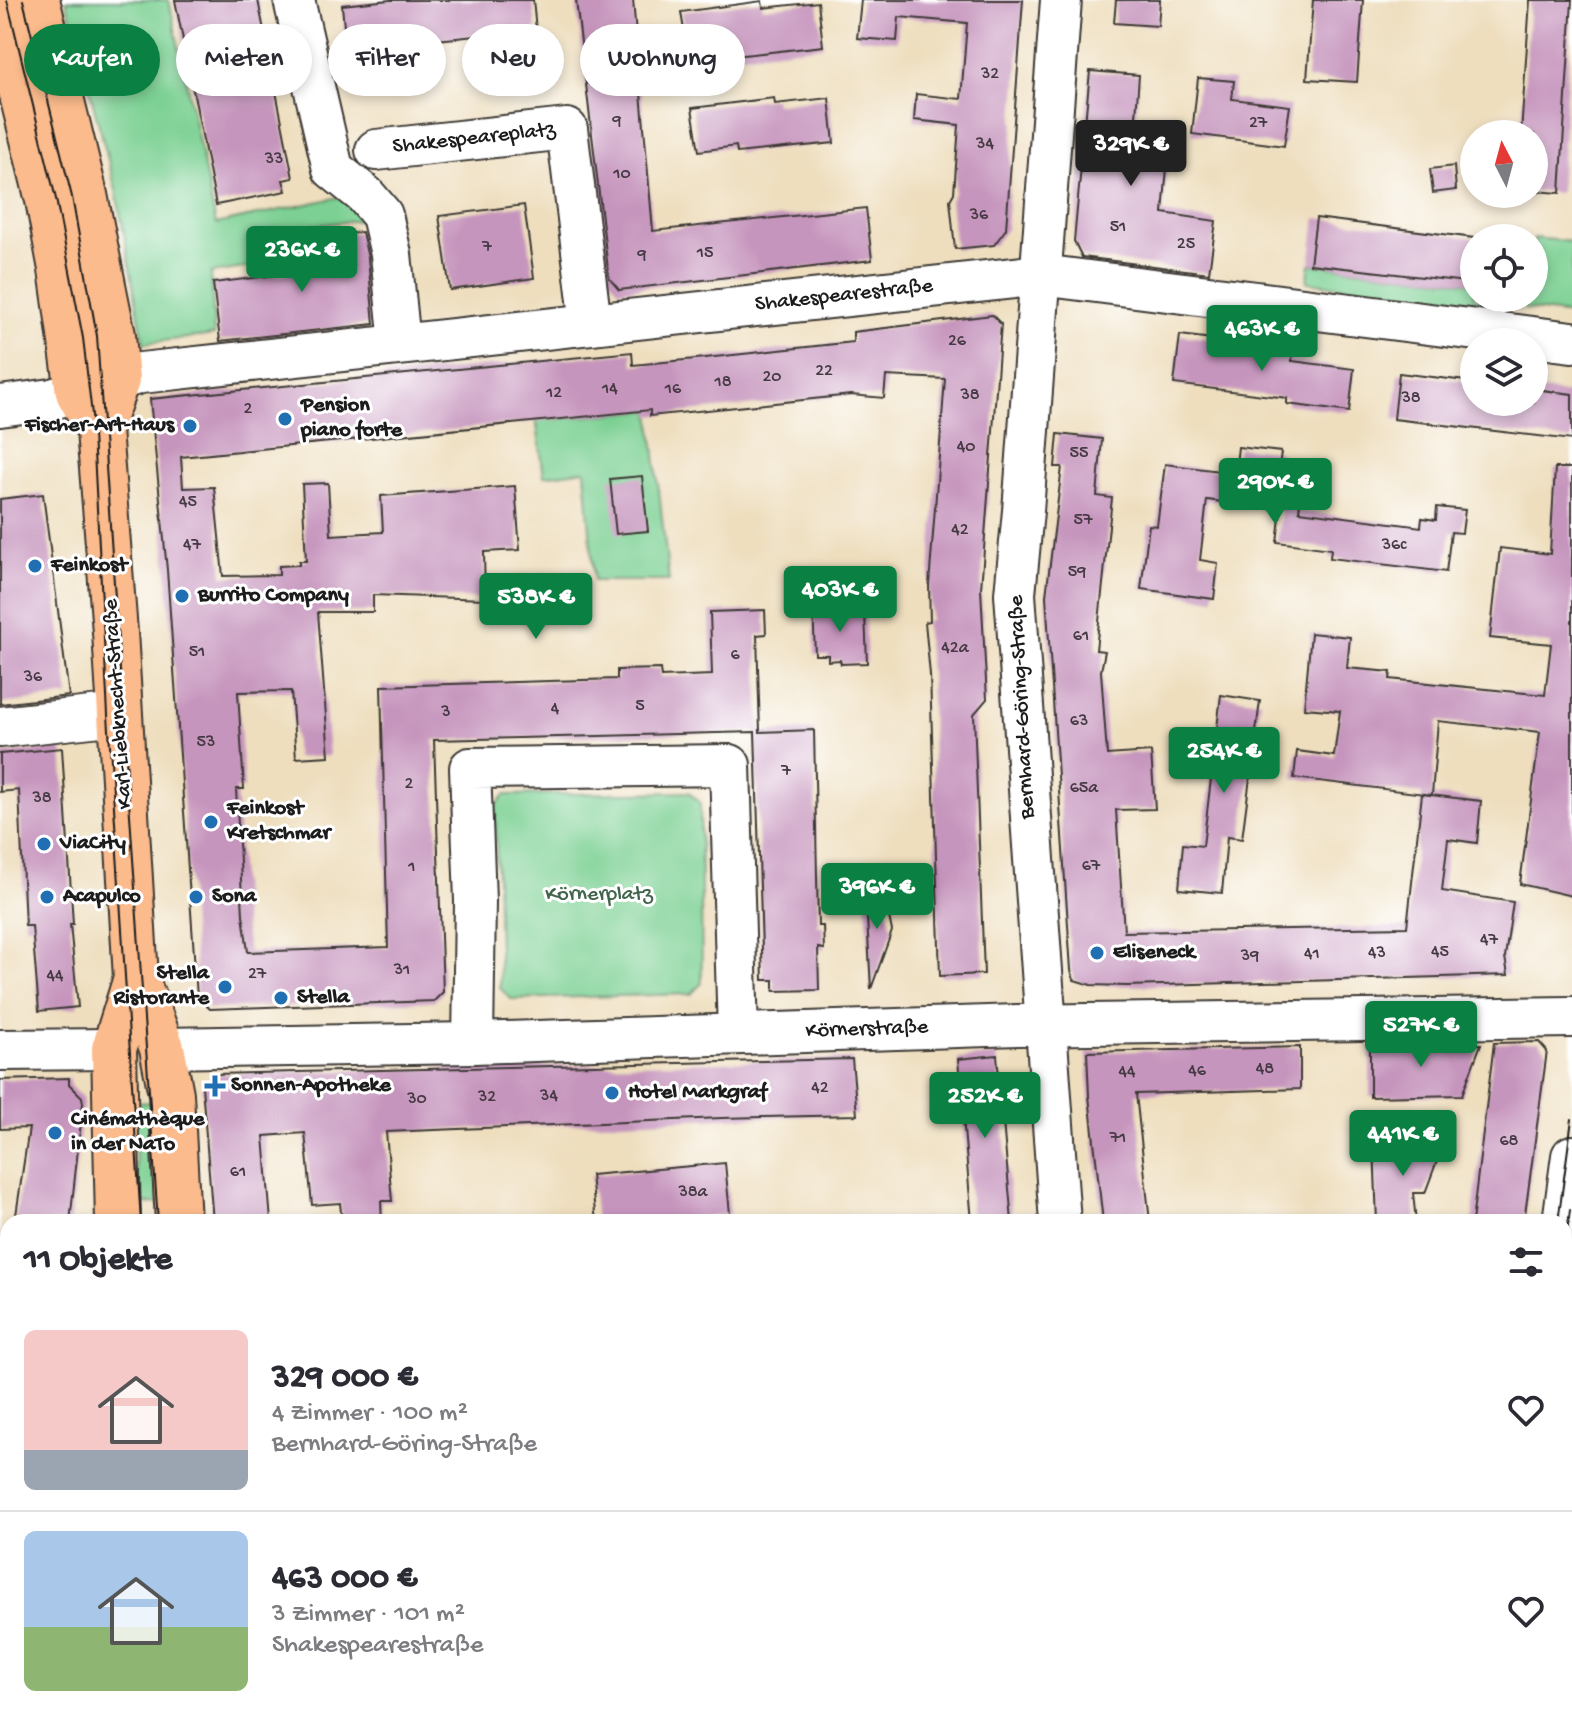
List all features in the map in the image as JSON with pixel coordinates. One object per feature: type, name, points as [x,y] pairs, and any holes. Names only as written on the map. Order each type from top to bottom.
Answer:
[{"type":"main road","name":"Karl-Liebknecht-Straße","points":[[37,0],[85,195],[113,335],[97,386]]},
{"type":"main road","name":"Karl-Liebknecht-Straße","points":[[0,6],[48,200],[61,269],[97,386],[136,978],[162,1048],[171,1094],[178,1214]]},
{"type":"main road","name":"Karl-Liebknecht-Straße","points":[[118,1214],[109,1049],[136,978]]},
{"type":"street","points":[[294,0],[333,169],[365,195],[382,215],[391,254],[400,344]]},
{"type":"street","name":"Bernhard-Göring-Straße","points":[[1059,1214],[1015,594],[1061,0]]},
{"type":"street","name":"Shakespeareplatz","points":[[376,150],[567,129],[591,324]]},
{"type":"street","name":"Shakespearestraße","points":[[0,406],[52,399],[141,373],[1041,275],[1572,342]]},
{"type":"street","points":[[0,727],[119,714]]},
{"type":"street","points":[[473,1043],[475,901],[470,768],[730,765],[738,1034]]},
{"type":"street","name":"Körnerstraße","points":[[162,1048],[473,1043],[1045,1025],[1572,1017]]},
{"type":"street","points":[[0,1050],[109,1049]]},
{"type":"street","points":[[1564,1214],[1572,1156]]},
{"type":"green space","points":[[66,0],[169,0],[176,33],[176,96],[189,96],[216,224],[339,197],[367,219],[302,227],[303,259],[211,273],[214,335],[144,343],[116,190],[91,96],[160,96],[160,24],[72,24]]},
{"type":"green space","points":[[1548,239],[1572,242],[1572,315],[1548,312]]},
{"type":"green space","points":[[1310,264],[1460,281],[1460,301],[1307,282]]},
{"type":"green space","points":[[650,410],[669,581],[594,581],[585,470],[544,476],[536,417],[557,419]]},
{"type":"green space","name":"Körnerplatz","points":[[689,792],[700,803],[702,983],[691,994],[511,999],[500,988],[495,806],[505,795]]},
{"type":"green space","points":[[153,1102],[159,1203],[137,1204],[134,1103]]},
{"type":"building","points":[[175,0],[258,0],[263,24],[180,24]]},
{"type":"building","points":[[390,0],[533,0],[535,24],[462,24],[462,37],[446,39],[446,24],[344,24],[342,5]]},
{"type":"building","points":[[576,0],[633,0],[635,24],[580,24],[580,34]]},
{"type":"building","points":[[861,0],[1023,0],[1006,229],[994,245],[955,249],[950,200],[954,193],[959,125],[914,120],[916,94],[961,99],[967,23],[899,17],[897,41],[857,38]]},
{"type":"building","points":[[1116,0],[1160,0],[1158,26],[1114,23]]},
{"type":"building","points":[[1313,0],[1363,0],[1357,82],[1307,79]]},
{"type":"building","points":[[1530,0],[1572,0],[1560,193],[1548,192],[1548,120],[1522,120]]},
{"type":"building","points":[[762,1],[763,8],[818,2],[823,46],[745,55],[745,24],[683,24],[681,12]]},
{"type":"building","points":[[1090,71],[1139,75],[1135,131],[1170,134],[1163,213],[1216,221],[1209,273],[1082,257],[1074,241]]},
{"type":"building","points":[[1198,78],[1234,81],[1232,99],[1290,106],[1284,146],[1192,134]]},
{"type":"building","points":[[194,96],[277,96],[293,178],[283,180],[286,191],[216,205]]},
{"type":"building","points":[[587,96],[641,96],[653,231],[866,208],[872,260],[619,290],[609,278]]},
{"type":"building","points":[[774,98],[775,104],[829,98],[834,143],[737,153],[736,146],[699,151],[692,108]]},
{"type":"building","points":[[1454,166],[1456,190],[1433,193],[1430,169]]},
{"type":"building","points":[[524,205],[534,278],[450,290],[439,216]]},
{"type":"building","points":[[1316,218],[1460,236],[1460,281],[1310,264]]},
{"type":"building","points":[[362,232],[368,258],[374,324],[220,341],[213,283],[309,271],[305,238]]},
{"type":"building","points":[[992,315],[1001,324],[981,589],[987,699],[974,714],[984,974],[940,976],[930,675],[925,622],[930,621],[929,585],[945,379],[886,376],[884,398],[851,395],[650,416],[650,410],[181,457],[183,488],[214,487],[223,576],[279,575],[279,566],[299,565],[299,561],[306,561],[302,484],[328,483],[331,535],[383,532],[381,496],[515,486],[520,550],[484,552],[485,599],[373,595],[373,612],[318,612],[329,756],[296,758],[291,691],[238,692],[244,789],[236,789],[248,952],[388,947],[381,686],[617,679],[617,670],[660,669],[661,677],[712,675],[710,612],[765,610],[766,634],[757,635],[760,732],[814,730],[818,926],[823,926],[824,949],[818,948],[819,990],[774,991],[774,980],[763,980],[755,732],[434,740],[443,992],[434,1001],[210,1009],[197,997],[167,570],[150,399],[632,352],[633,365],[696,359],[853,342],[853,332]]},
{"type":"building","points":[[1180,335],[1293,349],[1292,361],[1354,369],[1349,412],[1287,404],[1287,398],[1174,384]]},
{"type":"building","points":[[1399,373],[1460,380],[1460,416],[1548,416],[1548,391],[1572,394],[1572,440],[1394,419]]},
{"type":"building","points":[[1058,434],[1102,439],[1097,496],[1112,498],[1096,650],[1105,651],[1101,671],[1107,755],[1151,752],[1155,809],[1116,810],[1124,932],[1407,927],[1422,794],[1481,801],[1477,843],[1448,839],[1442,891],[1513,902],[1505,957],[1508,975],[1127,986],[1091,985],[1074,980],[1046,596],[1062,467],[1055,467]]},
{"type":"building","points":[[1238,447],[1281,452],[1277,483],[1302,486],[1299,511],[1421,527],[1422,518],[1436,520],[1437,507],[1465,510],[1462,533],[1451,532],[1446,572],[1330,558],[1331,549],[1277,542],[1281,510],[1207,500],[1200,560],[1218,563],[1214,599],[1141,589],[1149,525],[1157,526],[1165,464],[1235,473]]},
{"type":"building","points":[[1555,468],[1572,468],[1572,896],[1520,884],[1540,732],[1438,721],[1432,795],[1294,778],[1297,751],[1334,756],[1340,711],[1304,708],[1311,633],[1350,637],[1347,668],[1391,672],[1390,679],[1545,695],[1551,644],[1490,638],[1500,548],[1550,554]]},
{"type":"building","points":[[642,476],[648,531],[616,534],[610,479]]},
{"type":"building","points":[[43,494],[69,696],[0,704],[0,499]]},
{"type":"building","points":[[841,603],[842,614],[865,613],[867,663],[841,664],[840,660],[828,661],[828,655],[815,655],[813,604]]},
{"type":"building","points":[[1221,695],[1260,701],[1242,839],[1227,837],[1222,893],[1179,889],[1183,844],[1203,846]]},
{"type":"building","points":[[62,748],[73,924],[70,924],[78,1007],[39,1011],[32,926],[25,926],[19,790],[0,792],[0,754]]},
{"type":"building","points":[[865,882],[888,912],[892,931],[871,989]]},
{"type":"building","points":[[1539,1042],[1547,1051],[1525,1214],[1473,1214],[1494,1043]]},
{"type":"building","points":[[1481,1044],[1462,1095],[1370,1097],[1370,1045]]},
{"type":"building","points":[[1300,1047],[1300,1089],[1136,1094],[1149,1214],[1102,1214],[1087,1052]]},
{"type":"building","points":[[997,1055],[1011,1214],[971,1214],[958,1059]]},
{"type":"building","points":[[852,1059],[857,1115],[386,1132],[392,1201],[381,1201],[382,1214],[341,1214],[340,1203],[312,1205],[305,1133],[264,1136],[270,1214],[212,1214],[202,1086],[215,1074]]},
{"type":"building","points":[[69,1078],[69,1084],[82,1097],[71,1214],[16,1214],[29,1128],[0,1129],[0,1080]]},
{"type":"building","points":[[1444,1142],[1425,1193],[1413,1193],[1415,1214],[1377,1214],[1374,1145]]},
{"type":"building","points":[[725,1163],[730,1214],[595,1214],[591,1175]]},
{"type":"tram line","points":[[7,0],[56,199],[83,338],[92,415],[140,1214]]},
{"type":"tram line","points":[[23,0],[72,197],[97,336],[157,1214]]},
{"type":"tram line","points":[[1559,1214],[1572,1119]]},
{"type":"tram line","points":[[1570,1210],[1570,1214]]},
{"type":"place","name":"Pension piano forte","points":[[285,419]]},
{"type":"place","name":"Fischer-Art-Haus","points":[[190,426]]},
{"type":"place","name":"Feinkost","points":[[35,566]]},
{"type":"place","name":"Burrito Company","points":[[182,596]]},
{"type":"place","name":"Feinkost Kretschmar","points":[[211,822]]},
{"type":"place","name":"ViaCity","points":[[44,844]]},
{"type":"place","name":"Acapulco","points":[[47,897]]},
{"type":"place","name":"Sona","points":[[196,897]]},
{"type":"place","name":"Eliseneck","points":[[1097,953]]},
{"type":"place","name":"Stella Ristorante","points":[[225,987]]},
{"type":"place","name":"Stella","points":[[281,998]]},
{"type":"place","name":"Sonnen-Apotheke","points":[[215,1086]]},
{"type":"place","name":"Hotel Markgraf","points":[[612,1093]]},
{"type":"place","name":"Cinémathèque in der NaTo","points":[[55,1133]]}]
